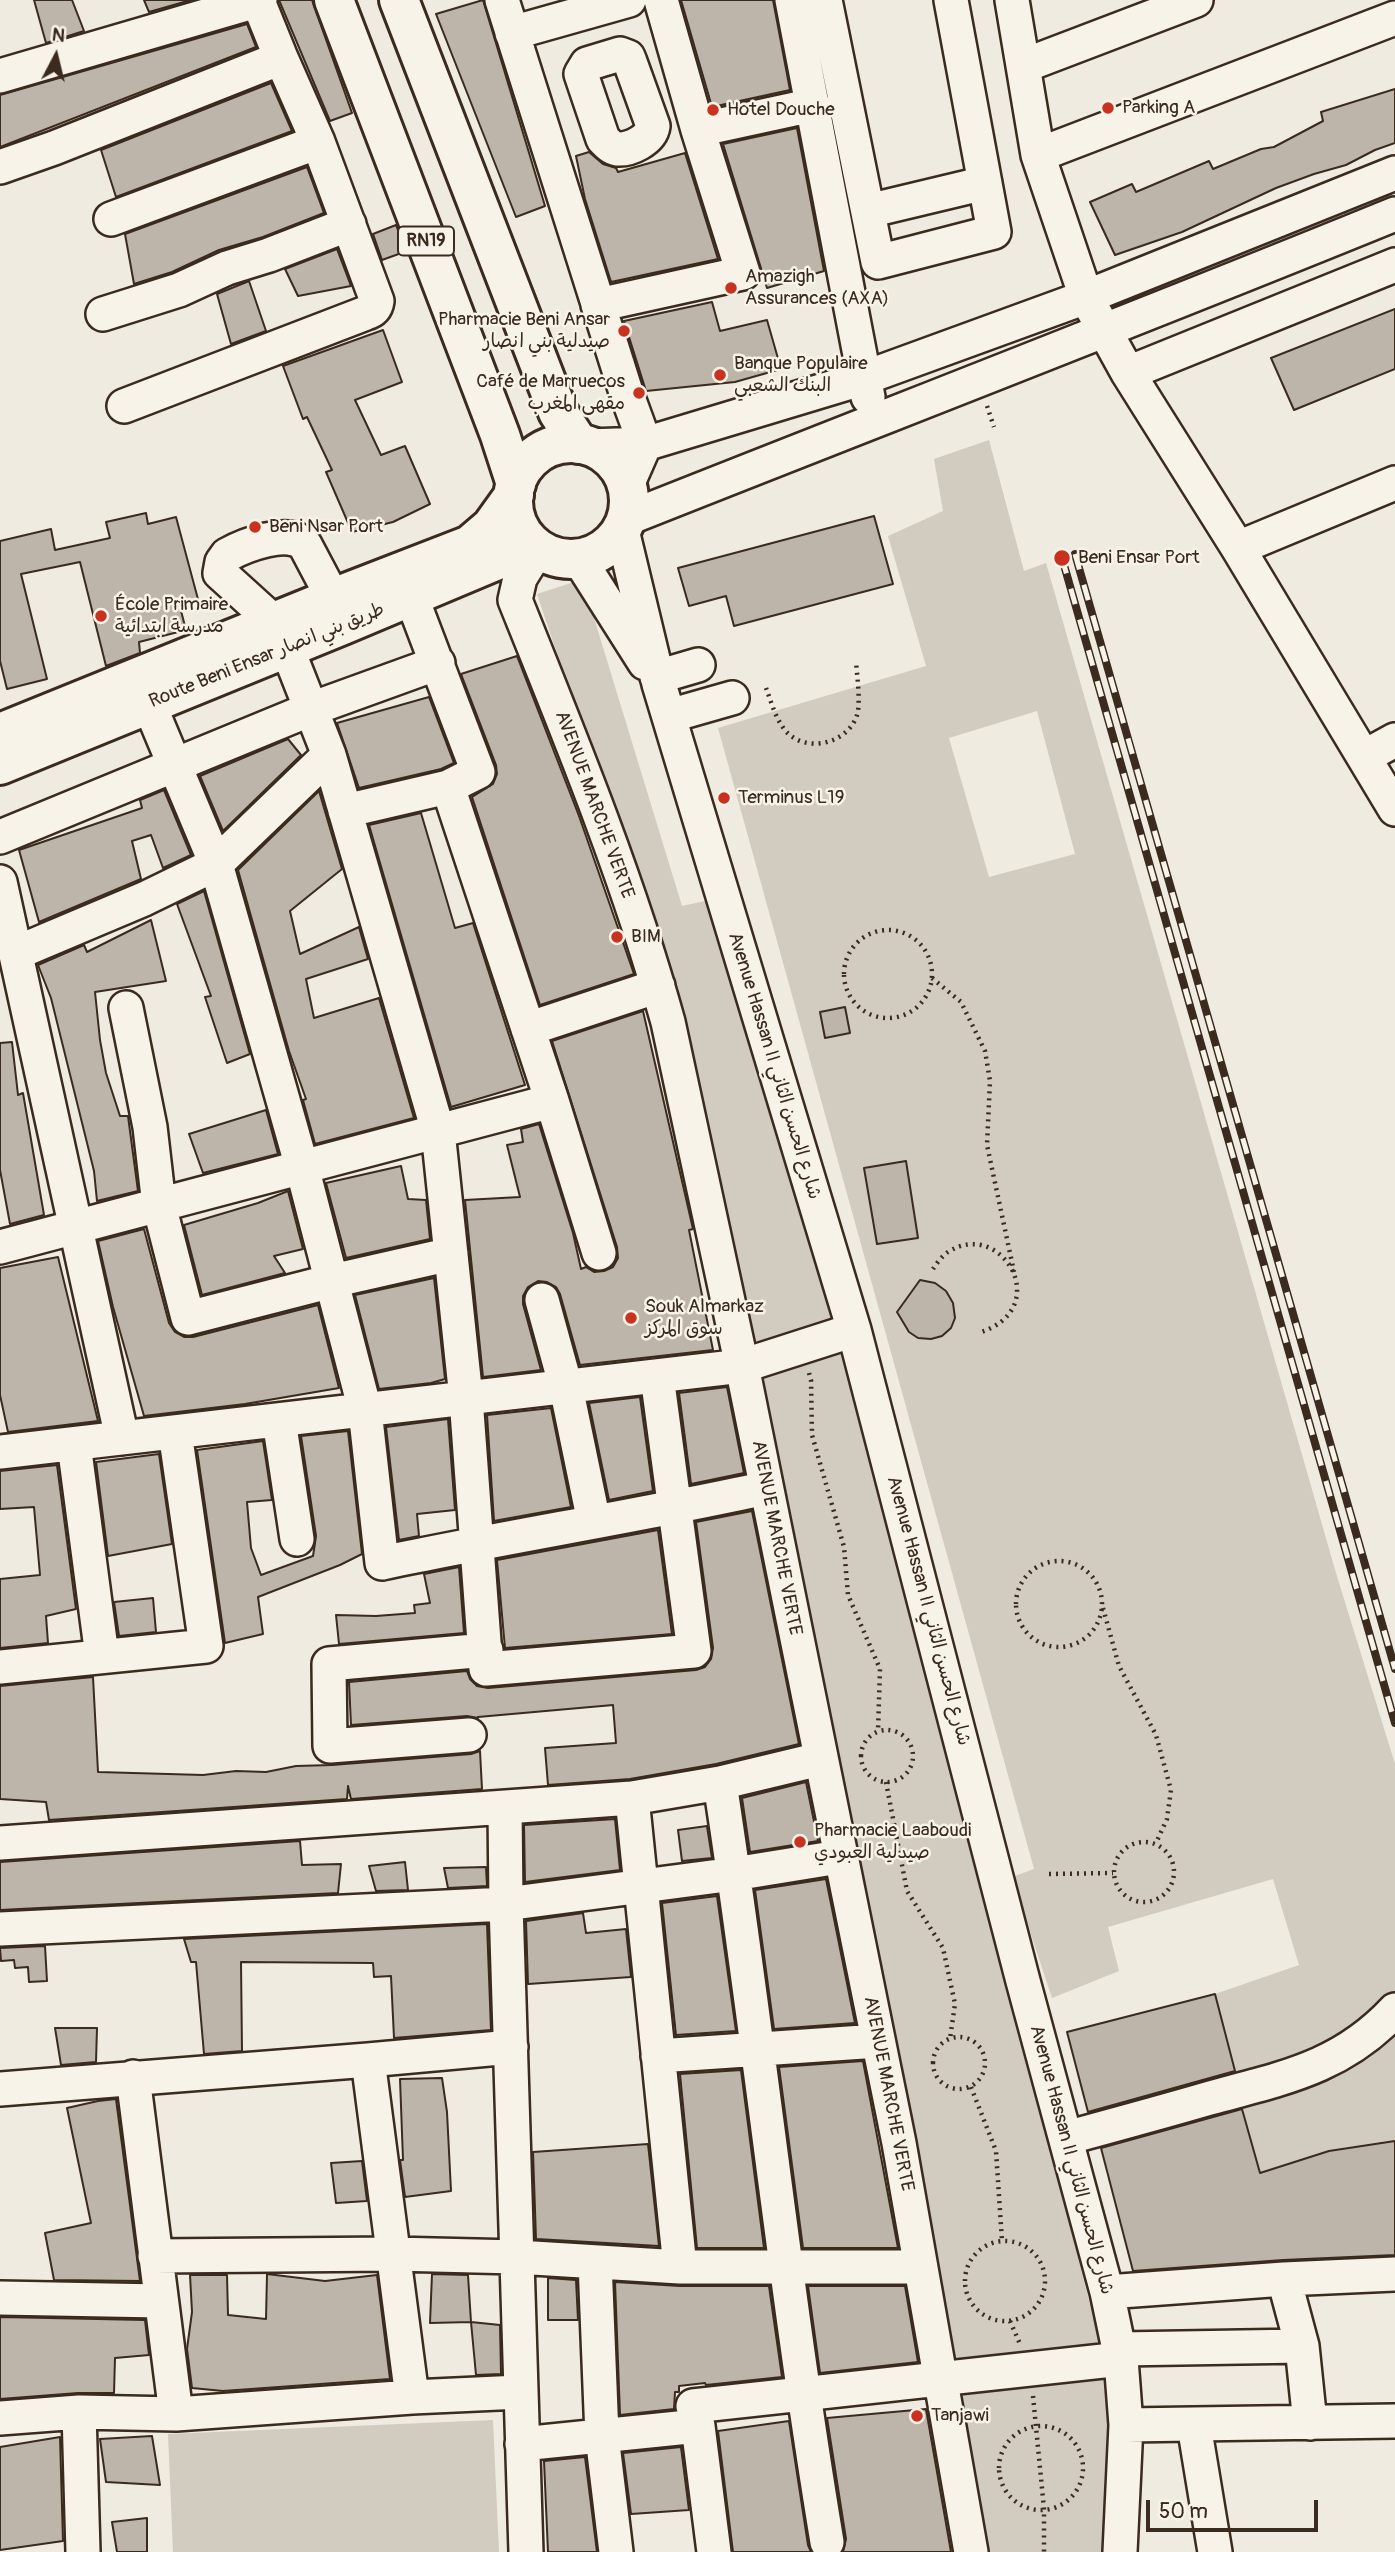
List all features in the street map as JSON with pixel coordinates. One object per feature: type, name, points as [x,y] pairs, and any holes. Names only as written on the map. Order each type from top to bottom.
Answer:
[{"type":"main road","name":"RN19","points":[[334,0],[500,435],[515,489],[517,522],[535,547]]},
{"type":"main road","points":[[399,0],[558,412],[584,445],[608,457],[622,474],[625,511],[608,547],[579,559],[551,556],[535,547]]},
{"type":"main road","points":[[515,489],[521,471],[540,452],[552,447],[584,445]]},
{"type":"main road","name":"Route Beni Ensar طريق بني انصار","points":[[0,733],[281,635],[338,612],[470,545],[491,527],[515,489]]},
{"type":"main road","name":"Route Beni Ensar طريق بني انصار","points":[[338,612],[411,596],[535,547]]},
{"type":"main road","name":"Route Beni Ensar طريق بني انصار","points":[[0,765],[149,704],[281,635]]},
{"type":"street","points":[[0,76],[259,0],[349,224],[377,301],[374,309],[124,406]]},
{"type":"street","points":[[502,0],[598,305],[645,444],[625,511]]},
{"type":"street","points":[[512,33],[629,0]]},
{"type":"street","points":[[598,305],[743,273],[661,0]]},
{"type":"street","points":[[792,0],[873,420]]},
{"type":"street","points":[[825,0],[878,262],[994,232],[951,0]]},
{"type":"street","points":[[1012,0],[1038,155],[1086,298],[1128,373],[1238,548],[1395,809]]},
{"type":"street","points":[[1024,66],[1196,0]]},
{"type":"street","points":[[1038,155],[1395,18]]},
{"type":"street","points":[[0,167],[281,58]]},
{"type":"street","points":[[698,130],[813,105]]},
{"type":"street","points":[[553,157],[603,139]]},
{"type":"street","points":[[111,219],[318,142]]},
{"type":"street","points":[[584,445],[645,444],[864,378],[1086,298],[1395,173]]},
{"type":"street","points":[[868,211],[985,183]]},
{"type":"street","points":[[625,511],[1106,331],[1395,214]]},
{"type":"street","points":[[103,314],[180,290],[227,268],[349,224]]},
{"type":"street","points":[[1128,373],[1395,265]]},
{"type":"street","points":[[1238,548],[1395,483]]},
{"type":"street","name":"Avenue Hassan II شارع الحسن الثاني","points":[[625,511],[658,680],[854,1330],[1107,2292],[1121,2354],[1126,2425],[1120,2552]]},
{"type":"street","points":[[338,612],[300,540],[284,536],[242,548],[227,555],[222,562],[220,573],[281,635],[329,755],[438,1131],[466,1398],[486,1650],[485,1669],[694,1651],[657,1376]]},
{"type":"street","name":"AVENUE MARCHE VERTE","points":[[535,547],[520,578],[515,600],[602,819],[668,1022],[878,2041],[971,2552]]},
{"type":"street","name":"Avenue Hassan II شارع الحسن الثاني","points":[[579,559],[658,680]]},
{"type":"street","points":[[345,811],[448,787],[478,772],[411,596]]},
{"type":"street","points":[[0,837],[311,709],[438,663]]},
{"type":"street","points":[[658,680],[698,665]]},
{"type":"street","points":[[668,716],[732,698]]},
{"type":"street","points":[[149,704],[216,864],[302,1167],[365,1410],[382,1563],[477,1543],[676,1508],[766,1488]]},
{"type":"street","points":[[1364,757],[1395,740]]},
{"type":"street","points":[[16,953],[144,899],[216,864],[329,755]]},
{"type":"street","points":[[448,787],[552,1101],[598,1253]]},
{"type":"street","points":[[0,882],[122,1438]]},
{"type":"street","points":[[528,1029],[658,986]]},
{"type":"street","points":[[126,1008],[150,1127],[159,1205],[188,1318],[451,1254]]},
{"type":"street","points":[[0,1247],[552,1101]]},
{"type":"street","points":[[542,1300],[566,1387],[594,1522]]},
{"type":"street","points":[[0,1452],[741,1366],[854,1330]]},
{"type":"street","points":[[279,1420],[297,1539]]},
{"type":"street","points":[[0,1667],[206,1646],[175,1432]]},
{"type":"street","points":[[74,1444],[102,1656]]},
{"type":"street","points":[[469,1735],[330,1746],[329,1664],[486,1650]]},
{"type":"street","points":[[0,1843],[632,1798],[720,1783],[820,1759]]},
{"type":"street","points":[[720,1783],[759,2048],[785,2269],[827,2542]]},
{"type":"street","points":[[632,1798],[680,2267]]},
{"type":"street","points":[[505,1807],[526,2552]]},
{"type":"street","points":[[0,1929],[506,1904],[734,1874],[839,1857]]},
{"type":"street","points":[[1066,2138],[1310,2069],[1353,2047],[1395,2010]]},
{"type":"street","points":[[658,2056],[878,2041]]},
{"type":"street","points":[[0,2089],[511,2047]]},
{"type":"street","points":[[368,2060],[412,2397]]},
{"type":"street","points":[[132,2077],[176,2414]]},
{"type":"street","points":[[155,2256],[393,2254],[517,2257],[680,2267],[920,2267]]},
{"type":"street","points":[[595,2262],[602,2436],[616,2552]]},
{"type":"street","points":[[1107,2292],[1395,2274]]},
{"type":"street","points":[[1284,2279],[1302,2346],[1310,2423]]},
{"type":"street","points":[[0,2298],[161,2301]]},
{"type":"street","points":[[522,2444],[602,2436],[803,2394],[940,2379],[1121,2354],[1302,2346]]},
{"type":"street","points":[[0,2418],[79,2412],[176,2414],[520,2392]]},
{"type":"street","points":[[79,2412],[83,2552]]},
{"type":"street","points":[[696,2416],[714,2552]]},
{"type":"street","points":[[1126,2425],[1395,2421]]},
{"type":"street","points":[[1194,2425],[1214,2552]]},
{"type":"path","points":[[766,688],[784,729],[794,738],[806,743],[831,741],[842,734],[858,713],[856,661]]},
{"type":"path","points":[[932,978],[927,996],[915,1010],[898,1017],[880,1017],[863,1010],[850,997],[844,979],[846,961],[855,945],[869,934],[887,930],[905,934],[921,944],[930,960],[932,978],[961,1002],[985,1051],[990,1081],[988,1153],[1017,1293],[1011,1311],[994,1328],[978,1333]]},
{"type":"path","points":[[933,1269],[947,1253],[967,1245],[990,1248],[1004,1257],[1014,1272]]},
{"type":"path","points":[[801,1347],[811,1380],[812,1435],[845,1548],[848,1595],[880,1669],[878,1731]]},
{"type":"path","points":[[1103,1608],[1092,1633],[1080,1642],[1064,1647],[1046,1646],[1029,1636],[1019,1622],[1015,1605],[1020,1584],[1033,1568],[1053,1560],[1076,1563],[1090,1572],[1100,1587],[1119,1666],[1156,1735],[1171,1790],[1167,1819],[1156,1843]]},
{"type":"path","points":[[878,1731],[895,1731],[909,1740],[912,1765],[908,1772],[894,1782],[886,1782],[869,1775],[861,1760],[864,1743],[878,1731]]},
{"type":"path","points":[[886,1782],[907,1891],[943,1948],[955,2004],[950,2039]]},
{"type":"path","points":[[1140,1841],[1156,1843],[1166,1849],[1173,1860],[1175,1874],[1171,1888],[1159,1899],[1135,1901],[1123,1894],[1116,1884],[1113,1872],[1117,1857],[1126,1846],[1140,1841]]},
{"type":"path","points":[[1049,1874],[1113,1872]]},
{"type":"path","points":[[958,2037],[974,2042],[984,2057],[983,2074],[971,2087],[953,2089],[945,2086],[935,2073],[934,2057],[943,2043],[950,2039],[958,2037]]},
{"type":"path","points":[[971,2087],[996,2151],[1002,2241]]},
{"type":"path","points":[[1002,2241],[1016,2242],[1028,2248],[1038,2258],[1044,2270],[1042,2297],[1023,2317],[1010,2321],[985,2316],[975,2308],[965,2285],[965,2272],[970,2260],[989,2244],[1002,2241]]},
{"type":"path","points":[[1043,2426],[1059,2430],[1073,2440],[1081,2455],[1083,2474],[1078,2489],[1069,2500],[1056,2507],[1044,2509],[1038,2510],[1016,2502],[1004,2488],[999,2469],[1003,2450],[1014,2436],[1027,2428],[1043,2426]]},
{"type":"path","points":[[1037,2427],[1044,2509],[1044,2552]]},
{"type":"shaded area","points":[[989,440],[1024,571],[1046,563],[1336,1573],[1395,1764],[1395,2141],[1329,2151],[1260,2173],[1215,1994],[1299,1965],[1273,1879],[1108,1927],[1119,1971],[1052,1998],[1012,1877],[1034,1869],[718,728],[926,666],[888,536],[943,511],[934,459]],"holes":[[[1037,711],[1075,854],[989,877],[949,738]]]},
{"type":"shaded area","points":[[577,581],[587,595],[682,906],[710,900],[842,1326],[750,1354],[664,971],[537,594]]},
{"type":"shaded area","points":[[844,1346],[1100,2343],[952,2362],[758,1374]]},
{"type":"shaded area","points":[[1106,2371],[1109,2425],[1102,2552],[986,2552],[958,2386]]},
{"type":"shaded area","points":[[493,2420],[499,2552],[173,2552],[168,2434]]},
{"type":"building","points":[[34,0],[72,0],[84,31],[46,43]]},
{"type":"building","points":[[144,0],[191,0],[149,12]]},
{"type":"building","points":[[279,0],[312,0],[352,113],[330,121]]},
{"type":"building","points":[[483,0],[545,206],[516,217],[436,14]]},
{"type":"building","points":[[681,0],[773,0],[790,90],[712,107]]},
{"type":"building","points":[[247,24],[256,47],[0,147],[0,95]]},
{"type":"building","points":[[271,83],[292,131],[116,197],[101,150]]},
{"type":"building","points":[[1395,89],[1395,143],[1346,165],[1276,188],[1182,232],[1115,255],[1090,202],[1132,184],[1136,192],[1209,161],[1213,169],[1261,149],[1274,147],[1323,121],[1321,112]]},
{"type":"building","points":[[797,128],[824,271],[767,288],[723,144]]},
{"type":"building","points":[[589,152],[603,164],[616,168],[618,172],[685,153],[718,259],[611,282],[585,199],[576,156]]},
{"type":"building","points":[[307,167],[324,213],[134,284],[125,234]]},
{"type":"building","points":[[396,225],[407,251],[382,260],[373,234]]},
{"type":"building","points":[[337,249],[351,286],[298,296],[285,269]]},
{"type":"building","points":[[249,281],[266,331],[231,344],[217,294]]},
{"type":"building","points":[[712,302],[720,331],[767,320],[781,369],[735,382],[646,391],[624,321]]},
{"type":"building","points":[[1395,309],[1395,369],[1294,410],[1271,358]]},
{"type":"building","points":[[383,330],[402,382],[355,400],[381,455],[405,446],[430,504],[393,522],[352,532],[326,472],[332,470],[307,417],[303,419],[283,366]]},
{"type":"building","name":"École Primaire مدرسة ابتدائية","points":[[146,513],[148,524],[176,517],[199,603],[180,607],[186,630],[139,642],[140,653],[106,666],[80,562],[21,574],[47,679],[7,689],[0,661],[0,541],[51,529],[55,550],[110,538],[106,522]]},
{"type":"building","points":[[874,516],[893,584],[734,626],[726,596],[689,606],[678,568]]},
{"type":"building","points":[[517,656],[579,816],[634,974],[540,1005],[472,797],[493,784],[497,774],[496,765],[461,674]]},
{"type":"building","points":[[429,697],[454,763],[441,769],[359,788],[337,723]]},
{"type":"building","points":[[288,739],[301,755],[223,831],[200,776]]},
{"type":"building","points":[[164,790],[191,855],[163,868],[151,835],[132,841],[141,879],[39,922],[19,850],[142,808],[140,800]]},
{"type":"building","points":[[319,791],[342,869],[290,911],[300,954],[359,927],[368,959],[306,979],[314,1018],[379,998],[414,1118],[315,1144],[303,1100],[306,1099],[289,1051],[238,870]]},
{"type":"building","points":[[421,813],[455,928],[473,923],[525,1085],[451,1107],[369,825]]},
{"type":"building","points":[[204,891],[250,1054],[227,1063],[205,997],[211,996],[177,904]]},
{"type":"building","points":[[151,920],[166,981],[95,992],[106,1073],[120,1116],[128,1116],[138,1191],[97,1201],[94,1171],[51,998],[38,965],[84,945],[87,952]]},
{"type":"building","points":[[845,1007],[850,1033],[825,1038],[820,1012]]},
{"type":"building","points":[[643,1011],[693,1229],[689,1230],[713,1350],[580,1365],[560,1294],[556,1287],[538,1281],[528,1287],[523,1296],[523,1304],[541,1370],[483,1377],[465,1200],[520,1197],[507,1145],[523,1142],[521,1129],[539,1124],[573,1233],[581,1269],[586,1267],[594,1272],[613,1267],[618,1258],[617,1247],[552,1041]]},
{"type":"building","points":[[12,1042],[18,1095],[23,1093],[44,1215],[10,1224],[0,1170],[0,1043]]},
{"type":"building","points":[[266,1110],[278,1154],[203,1173],[189,1134]]},
{"type":"building","points":[[906,1161],[918,1238],[877,1244],[864,1168]]},
{"type":"building","points":[[401,1166],[408,1199],[426,1200],[430,1239],[346,1258],[326,1183]]},
{"type":"building","points":[[288,1191],[303,1249],[274,1256],[285,1273],[202,1295],[184,1225]]},
{"type":"building","points":[[144,1229],[169,1323],[175,1332],[184,1337],[193,1337],[318,1305],[339,1388],[245,1404],[144,1416],[113,1307],[98,1241]]},
{"type":"building","points":[[58,1257],[98,1421],[8,1432],[0,1395],[0,1268]]},
{"type":"building","points":[[434,1278],[445,1379],[379,1389],[355,1295]]},
{"type":"building","points":[[920,1280],[935,1283],[946,1291],[953,1303],[955,1318],[951,1328],[942,1336],[918,1338],[909,1332],[897,1312]]},
{"type":"building","points":[[727,1387],[744,1473],[691,1484],[679,1393]]},
{"type":"building","points":[[640,1397],[653,1491],[609,1500],[589,1403]]},
{"type":"building","points":[[551,1408],[571,1507],[494,1521],[487,1415]]},
{"type":"building","points":[[448,1419],[455,1510],[417,1514],[419,1536],[399,1540],[386,1427]]},
{"type":"building","points":[[348,1431],[362,1554],[258,1597],[263,1634],[225,1643],[197,1450],[263,1441],[272,1500],[247,1502],[251,1548],[261,1575],[313,1556],[316,1536],[301,1436]]},
{"type":"building","points":[[159,1454],[172,1544],[108,1556],[96,1462]]},
{"type":"building","points":[[57,1465],[76,1609],[46,1616],[48,1643],[0,1648],[0,1579],[40,1575],[34,1507],[0,1509],[0,1471]]},
{"type":"building","points":[[752,1511],[799,1744],[716,1764],[630,1779],[548,1785],[545,1748],[616,1743],[613,1705],[478,1718],[467,1716],[351,1725],[349,1682],[467,1671],[477,1686],[488,1688],[696,1670],[705,1667],[711,1659],[713,1648],[696,1522]]},
{"type":"building","points":[[658,1530],[672,1634],[505,1648],[497,1560]]},
{"type":"building","points":[[459,1567],[464,1633],[339,1644],[336,1615],[415,1613],[414,1605],[430,1603],[424,1574]]},
{"type":"building","points":[[153,1598],[156,1632],[119,1636],[114,1602]]},
{"type":"building","points":[[93,1677],[98,1772],[203,1775],[236,1771],[266,1772],[296,1766],[471,1754],[480,1751],[482,1789],[351,1799],[348,1786],[347,1799],[49,1820],[46,1802],[0,1799],[0,1686]]},
{"type":"building","points":[[806,1782],[818,1841],[750,1852],[742,1798]]},
{"type":"building","points":[[615,1819],[620,1870],[525,1882],[524,1825]]},
{"type":"building","points":[[707,1826],[712,1858],[682,1861],[678,1830]]},
{"type":"building","points":[[300,1841],[302,1865],[341,1864],[338,1893],[0,1910],[0,1862]]},
{"type":"building","points":[[405,1862],[408,1890],[376,1891],[369,1866]]},
{"type":"building","points":[[486,1867],[487,1886],[448,1888],[444,1868]]},
{"type":"building","points":[[826,1879],[855,2023],[774,2029],[755,1890]]},
{"type":"building","points":[[717,1896],[736,2031],[676,2035],[662,1903]]},
{"type":"building","points":[[583,1913],[586,1933],[626,1929],[631,1977],[528,1984],[526,1921]]},
{"type":"building","points":[[487,1924],[491,2030],[394,2038],[391,1976],[374,1977],[373,1963],[241,1962],[242,2051],[204,2054],[196,1962],[191,1962],[184,1939]]},
{"type":"building","points":[[45,1946],[47,1981],[29,1982],[28,1967],[15,1968],[14,1960],[1,1961],[0,1948]]},
{"type":"building","points":[[1215,1994],[1235,2071],[1088,2112],[1067,2032]]},
{"type":"building","points":[[55,2028],[97,2028],[96,2062],[61,2065]]},
{"type":"building","points":[[863,2061],[898,2248],[803,2248],[779,2067]]},
{"type":"building","points":[[741,2070],[764,2248],[697,2248],[680,2074]]},
{"type":"building","points":[[442,2078],[447,2112],[451,2191],[405,2197],[400,2160],[403,2160],[400,2079]]},
{"type":"building","points":[[116,2099],[140,2281],[54,2280],[45,2233],[91,2223],[67,2108]]},
{"type":"building","points":[[1242,2109],[1260,2173],[1329,2151],[1395,2141],[1395,2255],[1133,2271],[1101,2148]]},
{"type":"building","points":[[648,2144],[659,2246],[536,2239],[533,2152]]},
{"type":"building","points":[[362,2161],[367,2201],[336,2203],[331,2163]]},
{"type":"building","points":[[267,2274],[325,2281],[377,2275],[390,2379],[223,2391],[192,2388],[187,2349],[192,2312],[190,2275],[227,2275],[228,2315],[266,2319]]},
{"type":"building","points":[[432,2274],[468,2275],[471,2322],[430,2323]]},
{"type":"building","points":[[548,2278],[576,2280],[578,2320],[548,2320]]},
{"type":"building","points":[[615,2282],[680,2286],[769,2286],[782,2377],[679,2386],[679,2392],[675,2392],[674,2409],[620,2415]]},
{"type":"building","points":[[808,2286],[905,2286],[918,2362],[820,2373]]},
{"type":"building","points":[[0,2317],[145,2320],[149,2355],[115,2358],[114,2393],[0,2399]]},
{"type":"building","points":[[471,2322],[500,2325],[501,2374],[476,2375]]},
{"type":"building","points":[[926,2409],[951,2552],[843,2552],[846,2539],[827,2418]]},
{"type":"building","points":[[789,2421],[811,2552],[733,2552],[718,2431]]},
{"type":"building","points":[[152,2436],[160,2485],[106,2482],[100,2439]]},
{"type":"building","points":[[60,2437],[63,2541],[0,2550],[0,2447]]},
{"type":"building","points":[[681,2447],[689,2510],[631,2514],[623,2453]]},
{"type":"building","points":[[585,2457],[597,2552],[548,2552],[544,2461]]},
{"type":"building","points":[[147,2518],[147,2552],[117,2552],[112,2522]]},
{"type":"railway","points":[[1075,554],[1395,1669]]},
{"type":"railway","points":[[1062,558],[1395,1723]]},
{"type":"place","name":"Parking A","points":[[1108,108]]},
{"type":"place","name":"Hotel Douche","points":[[713,110]]},
{"type":"place","name":"Amazigh Assurances (AXA)","points":[[731,288]]},
{"type":"place","name":"Pharmacie Beni Ansar صيدلية بني انصار","points":[[624,331]]},
{"type":"place","name":"Banque Populaire البنك الشعبي","points":[[720,375]]},
{"type":"place","name":"Café de Marruecos مقهى المغرب","points":[[639,393]]},
{"type":"place","name":"Beni Nsar Port","points":[[255,527]]},
{"type":"place","name":"Beni Ensar Port","points":[[1062,558]]},
{"type":"place","name":"École Primaire مدرسة ابتدائية","points":[[101,616]]},
{"type":"place","name":"Terminus L19","points":[[724,798]]},
{"type":"place","name":"BIM","points":[[617,937]]},
{"type":"place","name":"Souk Almarkaz سوق المركز","points":[[631,1318]]},
{"type":"place","name":"Pharmacie Laaboudi صيدلية العبودي","points":[[800,1842]]},
{"type":"place","name":"Tanjawi","points":[[917,2416]]}]
